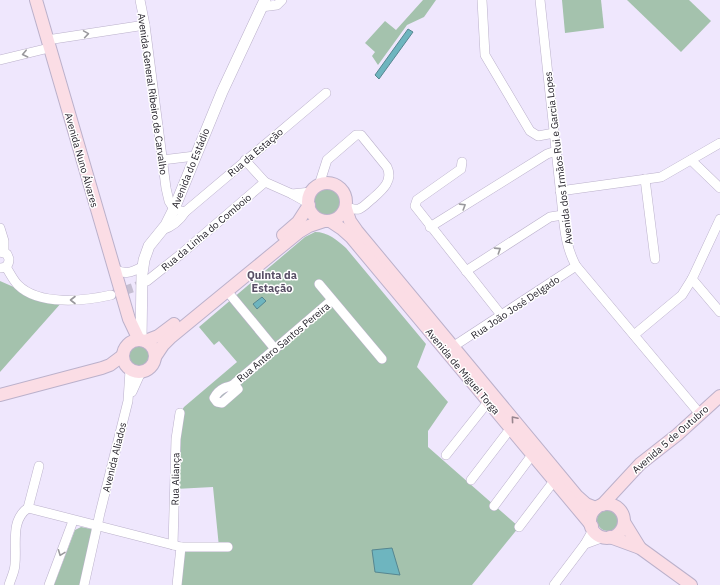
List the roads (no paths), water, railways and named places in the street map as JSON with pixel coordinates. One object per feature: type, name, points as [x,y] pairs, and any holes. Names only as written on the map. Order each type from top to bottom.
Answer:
[{"type":"main road","name":"Avenida Nuno Álvares","points":[[36,0],[129,319],[139,341]]},
{"type":"main road","points":[[0,395],[110,365],[149,369],[163,345],[171,337],[299,232],[309,226],[340,217],[346,208],[346,198],[341,188],[331,183],[312,196],[301,219],[294,226],[166,331],[155,338],[139,341],[126,346],[130,366]]},
{"type":"main road","points":[[312,196],[313,215],[327,221]]},
{"type":"main road","name":"Avenida de Miguel Torga","points":[[346,208],[350,221],[357,231],[577,496],[586,504],[599,507]]},
{"type":"main road","name":"Avenida de Miguel Torga","points":[[327,221],[342,229],[351,237],[593,528]]},
{"type":"main road","points":[[139,341],[152,347],[155,357]]},
{"type":"main road","name":"Avenida 5 de Outubro","points":[[599,507],[640,464],[720,396]]},
{"type":"main road","points":[[607,537],[620,532],[623,527],[620,498],[622,484]]},
{"type":"main road","points":[[640,548],[623,517],[615,506],[606,504],[599,507],[591,517],[593,528],[600,536],[640,548],[691,585]]},
{"type":"street","name":"Avenida General Ribeiro de Carvalho","points":[[140,0],[145,25],[166,188],[174,209]]},
{"type":"street","points":[[263,4],[277,5],[282,0]]},
{"type":"street","points":[[482,0],[485,55],[530,131],[538,136],[554,133]]},
{"type":"street","name":"Avenida dos Irmãos Rui e Garcia Lopes","points":[[540,0],[560,191],[566,242],[570,255],[576,266],[700,414]]},
{"type":"street","name":"Avenida do Estádio","points":[[139,341],[142,266],[149,246],[162,230],[174,209],[180,191],[225,85],[263,4]]},
{"type":"street","points":[[0,60],[48,44],[145,25]]},
{"type":"street","name":"Rua da Estação","points":[[162,230],[168,228],[182,217],[185,212],[326,93]]},
{"type":"street","points":[[246,160],[265,182],[292,194],[312,196],[328,158],[356,135],[361,136],[388,169],[388,180],[383,190],[363,207],[356,209],[346,208]]},
{"type":"street","points":[[560,191],[661,177],[720,143]]},
{"type":"street","points":[[430,227],[547,154],[556,152]]},
{"type":"street","points":[[162,160],[195,156]]},
{"type":"street","points":[[691,160],[720,188]]},
{"type":"street","points":[[462,162],[461,169],[417,200],[415,206],[430,227],[502,316]]},
{"type":"street","points":[[645,179],[656,259]]},
{"type":"street","name":"Rua da Linha do Comboio","points":[[147,281],[171,263],[265,182]]},
{"type":"street","name":"Avenida General Ribeiro de Carvalho","points":[[166,188],[180,191]]},
{"type":"street","points":[[174,209],[185,212]]},
{"type":"street","points":[[466,271],[550,217],[563,214]]},
{"type":"street","points":[[634,335],[682,295],[692,279],[720,219]]},
{"type":"street","points":[[0,228],[4,241],[2,252],[9,259],[9,262],[3,268],[18,285],[28,292],[42,296],[75,300],[94,299],[112,295]]},
{"type":"street","points":[[114,268],[119,272],[126,273],[142,266]]},
{"type":"street","name":"Rua João José Delgado","points":[[454,346],[502,316],[576,266]]},
{"type":"street","points":[[692,279],[720,312]]},
{"type":"street","points":[[319,284],[382,359]]},
{"type":"street","points":[[227,291],[275,348]]},
{"type":"street","name":"Rua Antero Santos Pereira","points":[[234,384],[332,300]]},
{"type":"street","name":"Avenida Aliados","points":[[84,585],[128,400],[130,366]]},
{"type":"street","points":[[446,456],[488,402]]},
{"type":"street","name":"Rua Aliança","points":[[177,585],[176,439],[180,413]]},
{"type":"street","points":[[471,480],[510,428]]},
{"type":"street","points":[[494,506],[532,455]]},
{"type":"street","points":[[9,585],[15,565],[18,519],[22,512],[28,508],[39,466]]},
{"type":"street","points":[[519,527],[554,481]]},
{"type":"street","points":[[28,508],[177,546],[228,547]]},
{"type":"street","points":[[88,524],[96,519],[100,513]]},
{"type":"street","points":[[49,585],[73,520]]},
{"type":"street","points":[[554,585],[585,544],[593,528]]},
{"type":"street","points":[[585,544],[607,537]]},
{"type":"water","points":[[408,29],[413,32],[379,79],[375,75]]},
{"type":"water","points":[[262,297],[266,301],[257,309],[253,304]]},
{"type":"water","points":[[392,548],[400,575],[375,572],[372,550]]},
{"type":"tunnel","points":[[111,295],[135,287],[147,281]]},
{"type":"district","name":"Quinta da Estação","points":[[272,281]]}]
